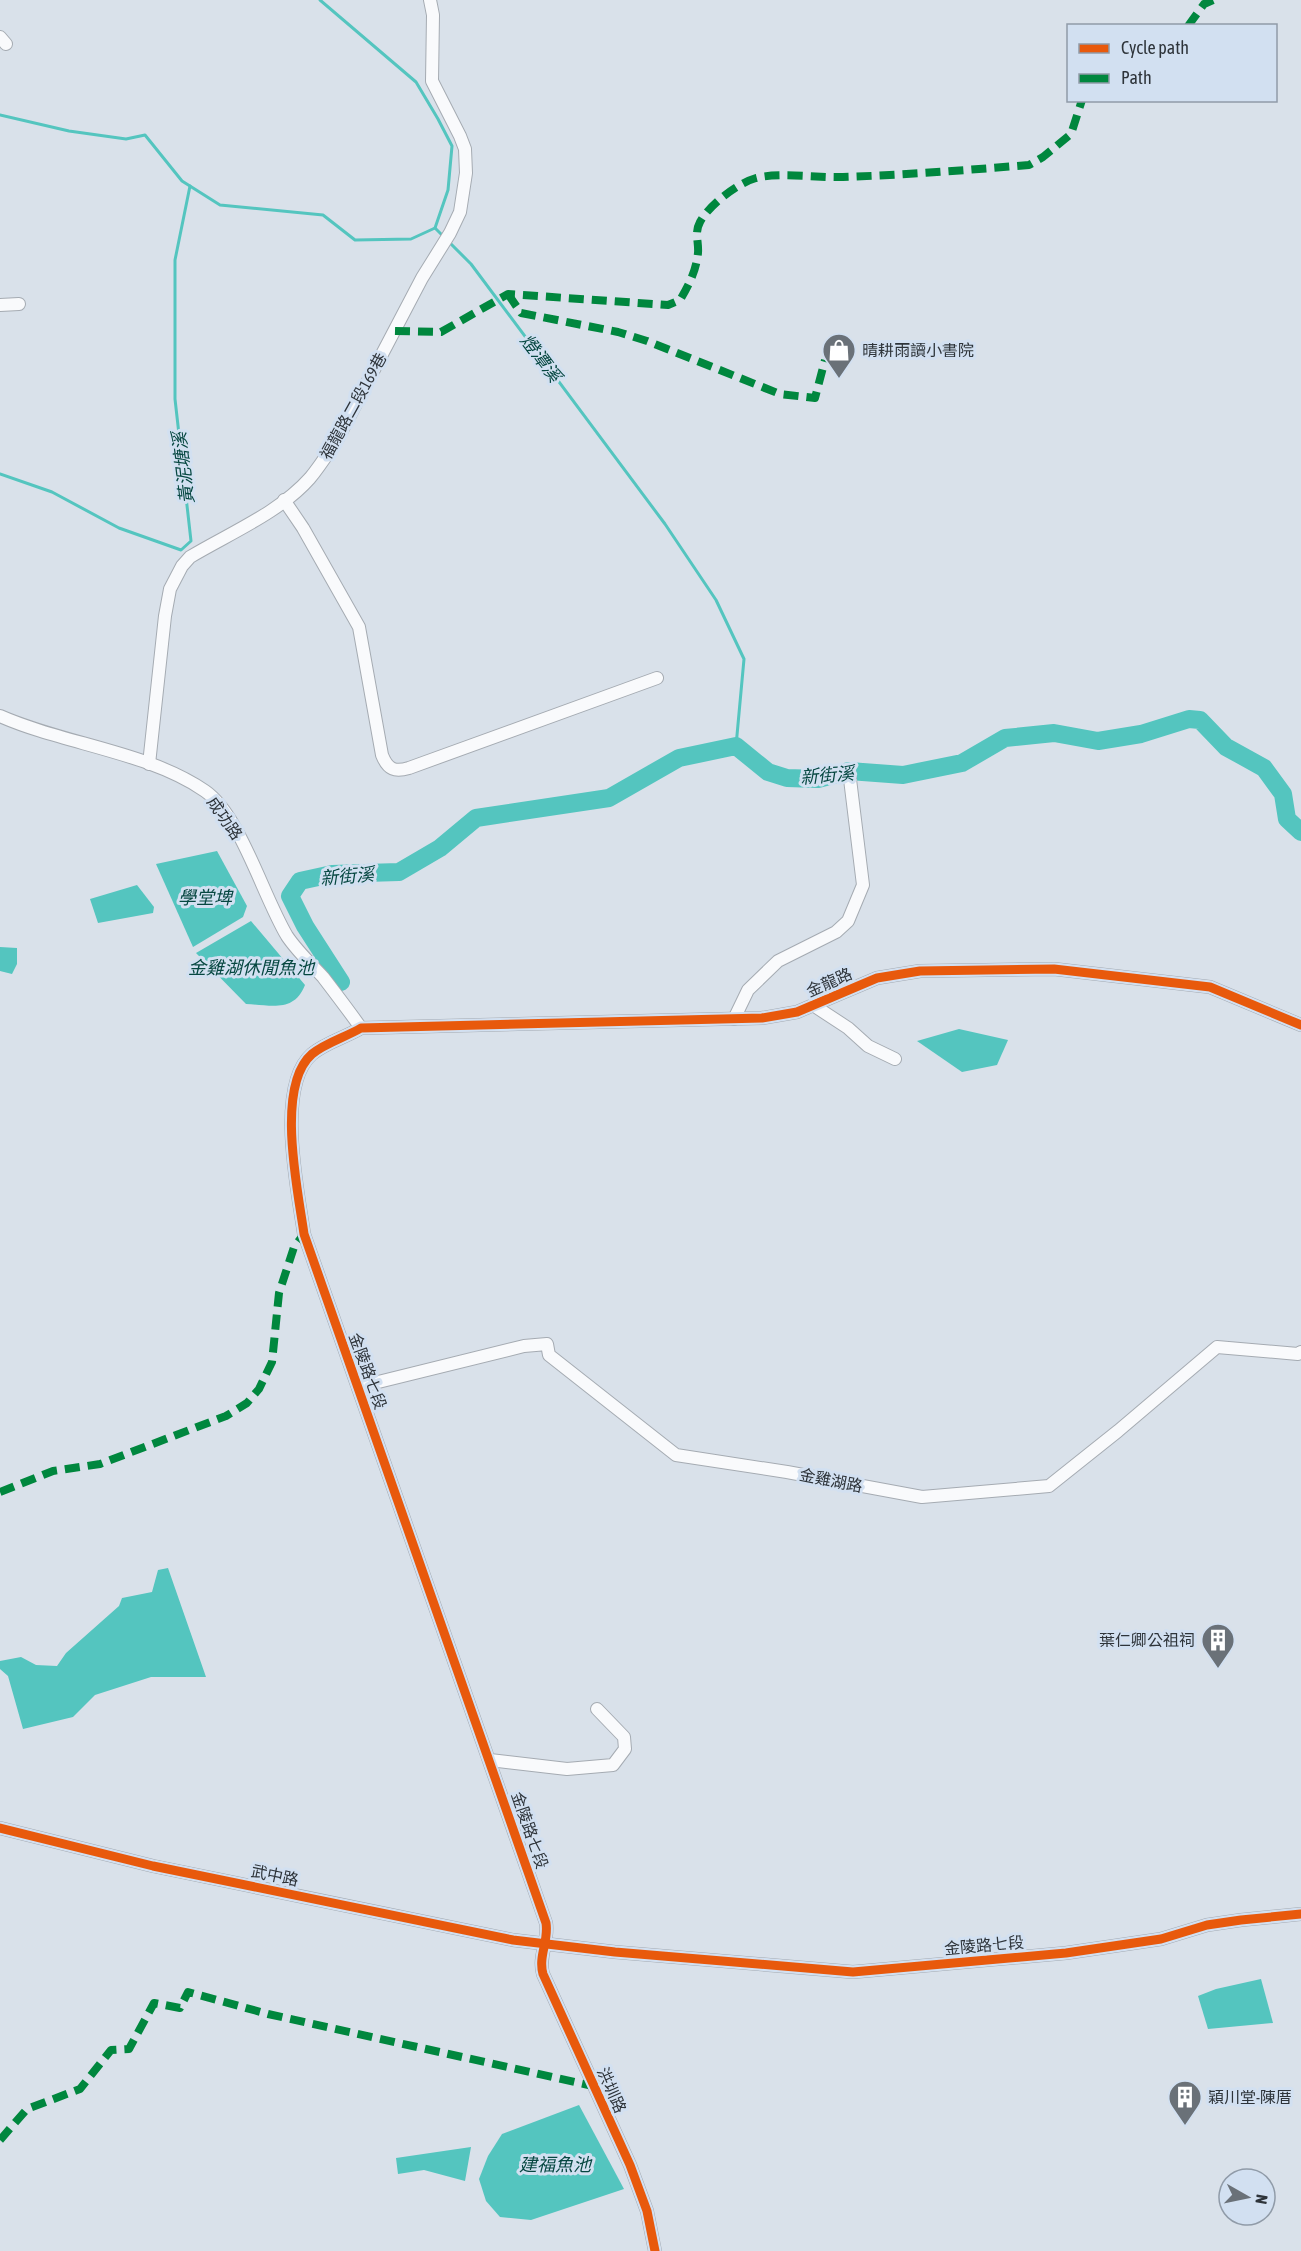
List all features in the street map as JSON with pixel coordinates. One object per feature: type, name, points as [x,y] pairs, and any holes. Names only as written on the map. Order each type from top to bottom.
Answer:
[{"type":"street","name":"福龍路二段169巷","points":[[148,764],[165,616],[170,589],[178,573],[190,557],[263,515],[308,480],[337,440],[422,278],[450,233],[460,212],[466,161],[460,136],[432,81],[433,15],[430,0]]},
{"type":"street","points":[[0,305],[19,304]]},
{"type":"street","points":[[284,500],[303,528],[359,627],[382,755],[386,765],[392,769],[409,768],[657,678]]},
{"type":"street","name":"成功路","points":[[0,716],[65,739],[148,764],[189,781],[207,792],[219,804],[242,841],[267,898],[288,937],[329,984],[361,1028]]},
{"type":"street","points":[[734,1019],[748,990],[778,961],[836,932],[848,921],[863,885],[849,771]]},
{"type":"street","name":"金龍路","points":[[361,1028],[762,1018],[797,1012],[877,978],[965,969],[1054,969],[1210,987],[1301,1025]]},
{"type":"street","points":[[813,1005],[848,1028],[868,1046],[894,1059]]},
{"type":"street","name":"金陵路七段","points":[[361,1028],[311,1055],[295,1087],[292,1118],[293,1155],[304,1234],[546,1923],[548,1933],[545,1944],[853,1972],[1066,1953],[1161,1939],[1207,1925],[1301,1914]]},
{"type":"street","name":"金雞湖路","points":[[358,1387],[524,1346],[547,1344],[549,1355],[676,1455],[787,1472],[922,1497],[1048,1486],[1118,1431],[1217,1347],[1298,1354],[1301,1352]]},
{"type":"street","points":[[490,1760],[567,1769],[613,1765],[625,1749],[624,1737],[597,1709]]},
{"type":"street","name":"武中路","points":[[0,1828],[153,1866],[513,1940],[545,1944]]},
{"type":"street","name":"洪圳路","points":[[545,1944],[540,1965],[543,1974],[630,2165],[647,2211],[655,2251]]},
{"type":"water","name":"學堂埤","points":[[217,851],[247,906],[243,917],[193,947],[156,864]]},
{"type":"water","points":[[137,885],[154,907],[153,913],[98,923],[90,899]]},
{"type":"water","name":"金雞湖休閒魚池","points":[[251,921],[305,985],[295,1000],[288,1004],[273,1006],[246,1004],[196,953]]},
{"type":"water","points":[[0,947],[17,948],[17,964],[12,974],[0,971]]},
{"type":"water","points":[[959,1029],[1008,1040],[997,1065],[962,1072],[917,1041]]},
{"type":"water","points":[[168,1568],[206,1677],[151,1677],[95,1695],[73,1717],[23,1729],[8,1676],[0,1669],[0,1661],[21,1657],[36,1665],[57,1666],[66,1653],[119,1606],[122,1598],[152,1592],[158,1570]]},
{"type":"water","points":[[1261,1979],[1273,2023],[1208,2029],[1198,1996],[1216,1989]]},
{"type":"water","name":"建福魚池","points":[[579,2105],[624,2189],[531,2220],[500,2217],[486,2201],[479,2179],[488,2156],[502,2134]]},
{"type":"water","points":[[471,2147],[465,2181],[424,2170],[398,2174],[396,2158]]},
{"type":"waterway","name":"燈潭溪","points":[[320,0],[416,82],[438,119],[452,146],[448,190],[435,228],[443,236]]},
{"type":"waterway","name":"黃泥塘溪","points":[[0,115],[69,131],[126,139],[145,135],[182,181],[220,205],[323,215],[355,240],[411,239],[435,228]]},
{"type":"waterway","name":"黃泥塘溪","points":[[0,474],[52,492],[119,528],[181,550],[191,541],[175,399],[175,260],[190,186]]},
{"type":"waterway","name":"燈潭溪","points":[[448,241],[471,264],[665,524],[716,600],[744,659],[736,746]]},
{"type":"waterway","name":"新街溪","points":[[341,982],[305,926],[290,896],[300,881],[332,874],[399,872],[440,848],[476,818],[609,798],[679,758],[736,746],[768,772],[787,778],[818,779],[849,771],[903,775],[962,763],[1005,738],[1054,733],[1098,741],[1141,734],[1189,719],[1200,720],[1226,747],[1264,768],[1283,794],[1287,819],[1301,832]]},
{"type":"marked path","points":[[1189,24],[1204,4],[1213,0]]},
{"type":"marked path","points":[[395,331],[441,332],[508,294],[668,305],[680,300],[692,278],[698,253],[697,230],[704,215],[725,196],[749,181],[776,175],[866,176],[1029,165],[1043,157],[1071,134],[1081,102]]},
{"type":"marked path","points":[[508,294],[521,313],[618,332],[647,341],[780,394],[815,398],[825,360]]},
{"type":"marked path","points":[[0,1492],[53,1471],[100,1464],[226,1416],[247,1403],[259,1389],[272,1362],[279,1293],[294,1247],[304,1234]]},
{"type":"marked path","points":[[0,2140],[27,2109],[80,2089],[111,2050],[129,2049],[154,2003],[180,2008],[188,1992],[268,2014],[593,2086]]},
{"type":"cycle path","points":[[655,2251],[647,2211],[630,2165],[543,1974],[546,1923],[304,1234],[292,1140],[294,1090],[301,1069],[317,1050],[361,1028],[762,1018],[797,1012],[877,978],[920,971],[1054,969],[1210,987],[1301,1025]]},
{"type":"cycle path","points":[[0,1828],[153,1866],[513,1940],[615,1952],[853,1972],[1066,1953],[1161,1939],[1207,1925],[1301,1914]]},
{"type":"place","name":"晴耕雨讀小書院","points":[[839,379]]},
{"type":"place","name":"葉仁卿公祖祠","points":[[1218,1669]]},
{"type":"place","name":"穎川堂-陳厝","points":[[1185,2126]]}]
